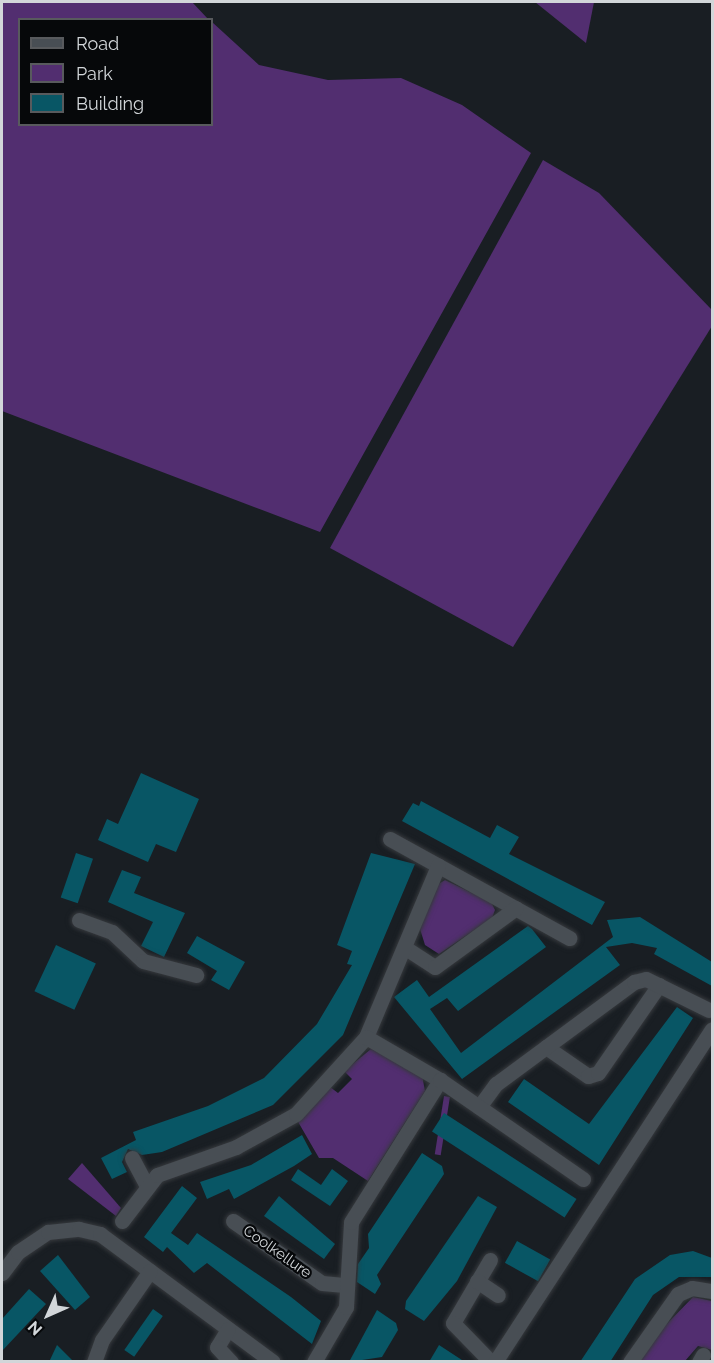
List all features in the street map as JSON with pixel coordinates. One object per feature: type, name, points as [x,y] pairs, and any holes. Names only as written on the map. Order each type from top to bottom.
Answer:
[{"type":"street","points":[[390,839],[569,938]]},
{"type":"street","points":[[122,1221],[147,1186],[160,1174],[236,1147],[292,1118],[366,1037],[407,949],[438,866]]},
{"type":"street","points":[[407,949],[435,967],[516,908]]},
{"type":"street","points":[[79,920],[112,932],[143,961],[196,975]]},
{"type":"street","points":[[479,1107],[496,1084],[634,982],[659,985],[708,1010]]},
{"type":"street","points":[[546,1047],[588,1076],[598,1073],[659,985]]},
{"type":"street","points":[[490,1260],[453,1323],[493,1362],[712,1029]]},
{"type":"street","points":[[366,1037],[441,1080],[583,1179]]},
{"type":"street","points":[[314,1362],[346,1307],[344,1285],[351,1222],[441,1080]]},
{"type":"street","points":[[132,1158],[147,1186]]},
{"type":"street","name":"Coolkellure","points":[[233,1221],[322,1283],[344,1285]]},
{"type":"street","points":[[2,1273],[18,1252],[48,1232],[80,1229],[100,1234],[273,1362]]},
{"type":"street","points":[[94,1362],[102,1340],[150,1271]]},
{"type":"street","points":[[477,1281],[498,1295]]},
{"type":"street","points":[[630,1362],[678,1294],[692,1288],[712,1291]]},
{"type":"street","points":[[228,1329],[217,1347],[231,1362]]},
{"type":"green space","points":[[2,2],[192,2],[207,18],[18,18],[18,126],[213,126],[213,23],[259,65],[328,80],[401,78],[462,105],[531,153],[320,532],[2,411]]},
{"type":"green space","points":[[535,2],[594,2],[586,43]]},
{"type":"green space","points":[[543,160],[599,193],[712,310],[712,326],[513,647],[330,548]]},
{"type":"green space","points":[[445,880],[491,902],[495,910],[492,918],[439,954],[425,945],[420,929],[437,885]]},
{"type":"green space","points":[[371,1049],[422,1075],[425,1091],[368,1181],[333,1158],[319,1158],[297,1120],[330,1087],[338,1093],[352,1079],[344,1071]]},
{"type":"green space","points":[[444,1096],[450,1097],[441,1155],[435,1154]]},
{"type":"green space","points":[[82,1163],[121,1208],[116,1216],[68,1179]]},
{"type":"green space","points":[[693,1297],[712,1301],[712,1350],[698,1346],[685,1361],[639,1362],[656,1335]]},
{"type":"building","points":[[141,773],[199,799],[176,852],[156,844],[148,862],[98,840],[107,819],[118,824]]},
{"type":"building","points":[[421,801],[490,838],[497,825],[519,837],[509,854],[605,902],[592,925],[402,821],[413,803],[419,806]]},
{"type":"building","points":[[76,853],[93,859],[78,903],[61,897]]},
{"type":"building","points":[[371,853],[415,864],[343,1035],[273,1105],[162,1152],[142,1155],[128,1149],[122,1162],[127,1172],[112,1179],[101,1158],[136,1140],[133,1132],[208,1106],[264,1078],[317,1024],[352,965],[347,964],[352,951],[337,945]]},
{"type":"building","points":[[122,870],[141,877],[134,893],[185,913],[164,957],[141,946],[153,922],[108,902]]},
{"type":"building","points":[[640,917],[712,962],[712,986],[654,954],[657,948],[632,943],[606,947],[620,965],[462,1079],[394,997],[417,980],[429,997],[528,926],[532,929],[546,947],[458,1011],[447,998],[430,1009],[461,1053],[613,937],[607,920]]},
{"type":"building","points":[[197,936],[245,962],[229,990],[211,980],[217,971],[187,953]]},
{"type":"building","points":[[56,945],[96,964],[74,1010],[34,991]]},
{"type":"building","points":[[677,1007],[693,1018],[599,1165],[508,1102],[524,1079],[589,1124]]},
{"type":"building","points":[[444,1113],[577,1199],[565,1218],[432,1131]]},
{"type":"building","points":[[302,1135],[312,1154],[234,1199],[229,1189],[207,1199],[200,1182],[251,1165]]},
{"type":"building","points":[[422,1153],[442,1166],[444,1174],[377,1275],[381,1284],[375,1294],[357,1282],[358,1264],[369,1248],[368,1234]]},
{"type":"building","points":[[298,1169],[321,1185],[332,1169],[348,1181],[330,1206],[291,1180]]},
{"type":"building","points":[[182,1186],[197,1198],[171,1233],[188,1245],[197,1233],[291,1297],[321,1321],[312,1344],[207,1263],[194,1273],[167,1247],[163,1252],[144,1237]]},
{"type":"building","points":[[279,1196],[335,1244],[324,1259],[264,1216]]},
{"type":"building","points":[[478,1196],[497,1207],[457,1281],[424,1321],[405,1309],[406,1301]]},
{"type":"building","points":[[517,1241],[550,1259],[538,1281],[505,1263]]},
{"type":"building","points":[[693,1251],[712,1258],[712,1277],[679,1277],[653,1295],[610,1362],[580,1362],[635,1279],[670,1255]]},
{"type":"building","points":[[58,1255],[90,1297],[75,1310],[40,1271]]},
{"type":"building","points":[[29,1289],[46,1304],[2,1351],[2,1319]]},
{"type":"building","points":[[153,1309],[163,1316],[134,1357],[124,1350]]},
{"type":"building","points":[[377,1310],[396,1323],[398,1330],[382,1357],[349,1362]]},
{"type":"building","points":[[57,1345],[74,1362],[49,1362]]},
{"type":"building","points":[[439,1345],[465,1362],[429,1362]]}]
